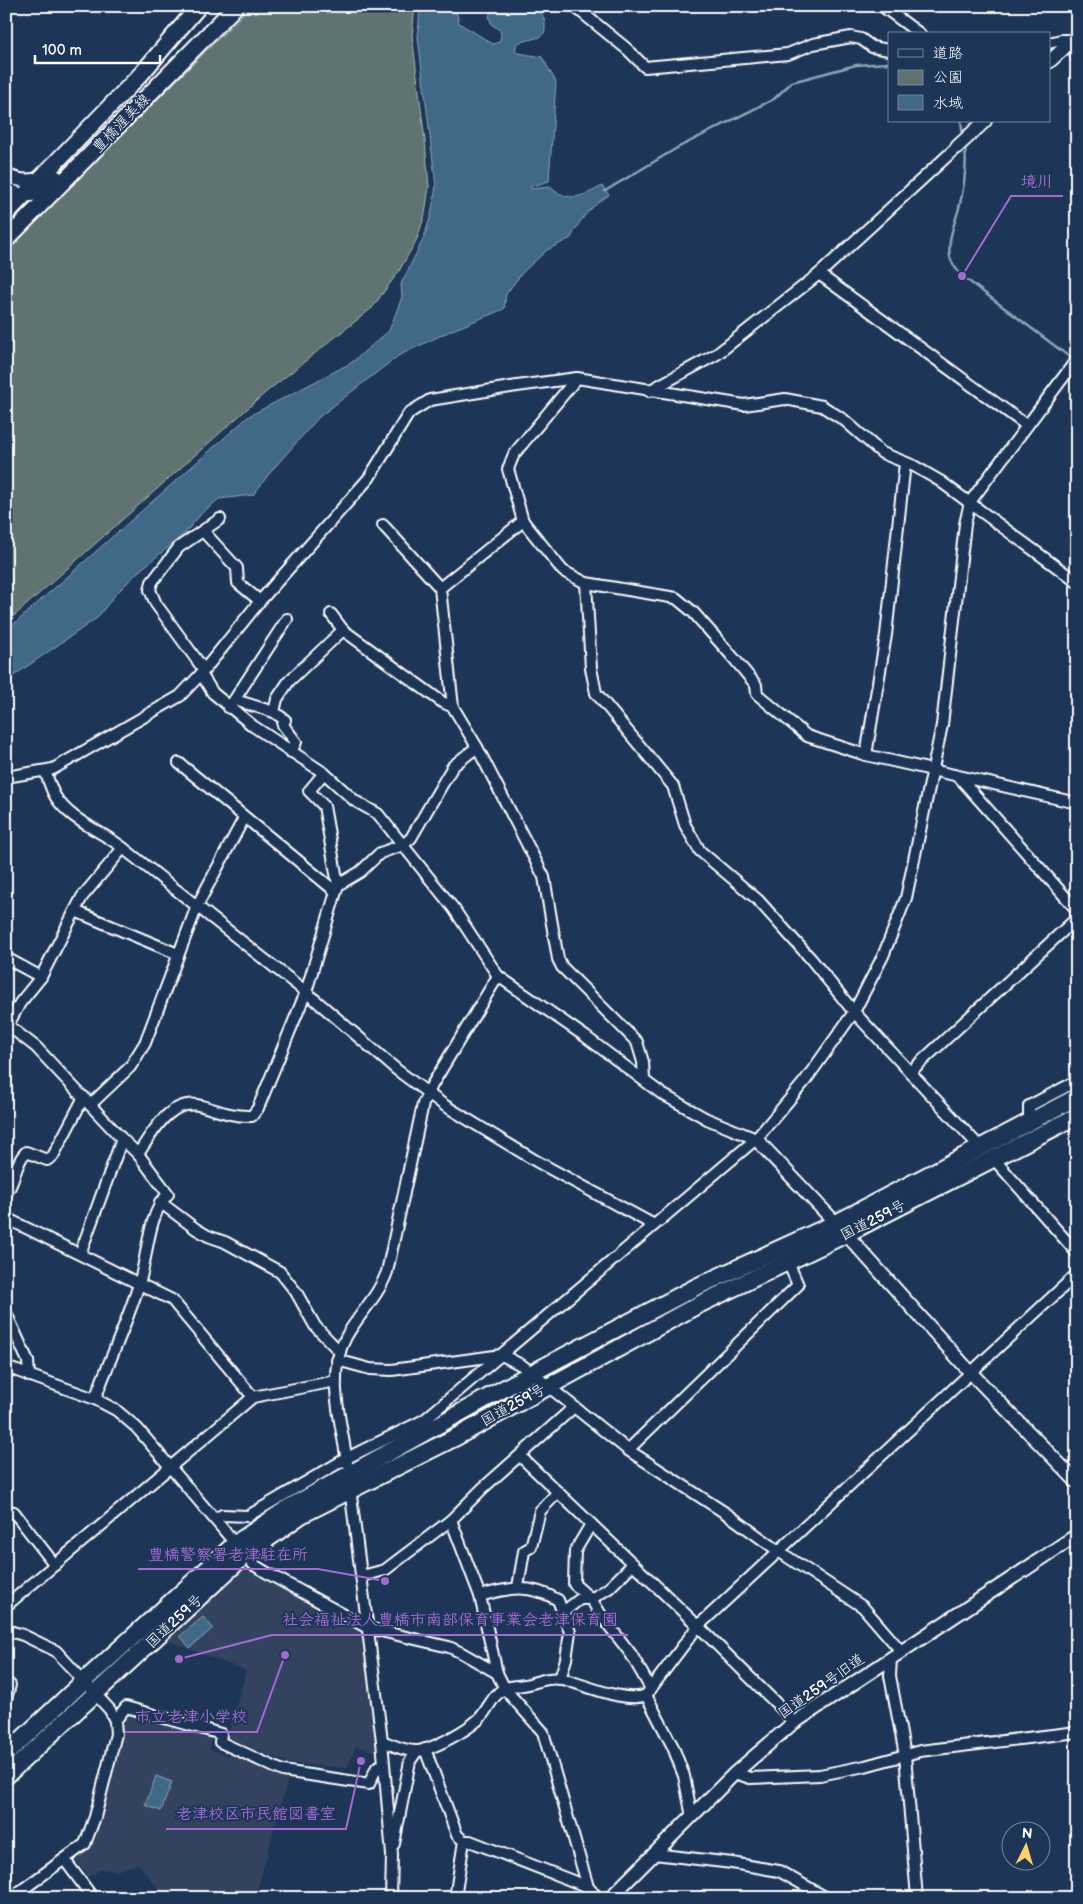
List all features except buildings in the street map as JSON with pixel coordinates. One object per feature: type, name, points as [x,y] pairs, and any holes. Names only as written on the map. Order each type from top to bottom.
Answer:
[{"type":"highway","name":"国道259号","points":[[6,1776],[95,1694],[240,1549],[300,1515],[458,1436],[696,1306],[788,1262],[841,1228],[980,1146],[1077,1097]]},
{"type":"highway","name":"国道259号","points":[[7,1751],[84,1681],[290,1507],[532,1373],[696,1287],[841,1228],[994,1159],[1077,1116]]},
{"type":"main road","name":"豊橋渥美線","points":[[6,214],[142,73],[199,6]]},
{"type":"main road","name":"豊橋渥美線","points":[[6,240],[236,6]]},
{"type":"street","points":[[6,188],[24,196],[38,194],[46,189],[225,6]]},
{"type":"street","points":[[574,6],[627,48],[646,67],[788,54],[813,44],[851,37],[861,39],[872,46],[888,50]]},
{"type":"street","points":[[882,6],[917,32]]},
{"type":"street","points":[[1050,43],[1074,38]]},
{"type":"street","points":[[1074,38],[1077,59]]},
{"type":"street","points":[[1050,61],[1074,38]]},
{"type":"street","points":[[649,391],[717,354],[819,274],[982,124]]},
{"type":"street","points":[[6,175],[24,181],[42,177]]},
{"type":"street","points":[[6,179],[24,196],[28,209],[26,220]]},
{"type":"street","points":[[819,274],[1026,425]]},
{"type":"street","points":[[215,1519],[222,1515],[248,1516],[424,1420],[756,1139],[805,1081],[854,1012],[883,956],[906,898],[942,725],[965,524],[970,502],[1077,359]]},
{"type":"street","points":[[577,378],[514,454],[508,468],[523,521],[563,571],[586,583],[676,598],[693,612],[737,662],[756,685],[757,694],[807,736],[866,755],[1077,803]]},
{"type":"street","points":[[6,777],[53,769],[180,696],[260,601],[369,478],[409,413],[430,400],[577,378],[744,405],[786,399],[822,406],[844,420],[882,453],[914,466],[940,481],[1077,582]]},
{"type":"street","points":[[866,755],[886,635],[906,463]]},
{"type":"street","points":[[220,520],[180,547],[152,582],[150,590],[156,604],[202,672],[213,693],[232,704],[253,726],[324,773],[355,801],[378,814],[454,910],[498,976],[586,1037],[662,1094],[707,1119],[756,1139],[841,1228],[971,1373],[1077,1482]]},
{"type":"street","points":[[440,588],[523,521]]},
{"type":"street","points":[[384,525],[440,588],[453,707],[477,747],[544,878],[558,959],[562,967],[637,1042],[644,1079]]},
{"type":"street","points":[[203,531],[237,568],[238,583],[260,601]]},
{"type":"street","points":[[586,583],[591,668],[596,693],[673,786],[685,826],[700,851],[758,900],[854,1012],[980,1146]]},
{"type":"street","points":[[331,614],[343,630],[442,702],[453,707]]},
{"type":"street","points":[[232,704],[287,619]]},
{"type":"street","points":[[274,712],[277,699],[289,681],[343,630]]},
{"type":"street","points":[[232,704],[274,712],[285,720],[283,726],[296,742],[291,752]]},
{"type":"street","points":[[336,888],[360,872],[380,853],[403,845],[411,838],[453,766],[477,747]]},
{"type":"street","points":[[179,763],[244,818],[336,888]]},
{"type":"street","points":[[45,771],[56,797],[78,819],[124,848],[306,992],[428,1094],[536,1160],[654,1225]]},
{"type":"street","points":[[138,1154],[162,1119],[172,1110],[190,1105],[200,1105],[239,1117],[252,1116],[258,1108],[306,992],[336,888],[324,806],[310,791],[324,773]]},
{"type":"street","points":[[959,777],[1077,910]]},
{"type":"street","points":[[6,1193],[10,1189],[20,1159],[26,1152],[47,1160],[53,1156],[87,1101],[130,1067],[145,1043],[197,906],[244,818]]},
{"type":"street","points":[[94,1399],[139,1284],[148,1240],[160,1202],[168,1194],[138,1154],[36,1048],[7,1024],[20,1003],[41,977],[82,898],[124,848]]},
{"type":"street","points":[[75,910],[178,954]]},
{"type":"street","points":[[910,1072],[1077,918]]},
{"type":"street","points":[[6,958],[41,977]]},
{"type":"street","points":[[347,1462],[335,1365],[346,1337],[378,1293],[388,1272],[423,1104],[460,1037],[498,976]]},
{"type":"street","points":[[1029,1122],[1029,1106],[1077,1081]]},
{"type":"street","points":[[80,1254],[122,1139]]},
{"type":"street","points":[[994,1159],[1077,1253]]},
{"type":"street","points":[[160,1202],[202,1233],[225,1242],[280,1272],[296,1292],[315,1326],[339,1356],[370,1369],[392,1370],[502,1355],[532,1373],[628,1450],[730,1516],[863,1607],[896,1654],[890,1676],[905,1755],[917,1898]]},
{"type":"street","points":[[6,1218],[172,1300],[253,1397]]},
{"type":"street","points":[[628,1450],[798,1285],[788,1262]]},
{"type":"street","points":[[392,1855],[410,1761],[421,1750],[461,1733],[479,1719],[498,1694],[505,1689],[545,1678],[560,1679],[619,1695],[641,1697],[649,1692],[698,1626],[780,1552],[1077,1274]]},
{"type":"street","points":[[6,1313],[28,1360],[29,1376]]},
{"type":"street","points":[[6,1367],[94,1399],[116,1410],[136,1428],[240,1549],[254,1564],[269,1574],[368,1628],[449,1647],[497,1673]]},
{"type":"street","points":[[6,1606],[253,1397],[336,1382]]},
{"type":"street","points":[[362,1576],[385,1570],[451,1520],[483,1488],[574,1407]]},
{"type":"street","points":[[520,1456],[698,1626],[788,1715],[792,1724]]},
{"type":"street","points":[[518,1587],[524,1552],[531,1547],[540,1511],[558,1492]]},
{"type":"street","points":[[352,1496],[382,1741],[392,1855],[391,1898]]},
{"type":"street","points":[[6,1510],[14,1512],[55,1565]]},
{"type":"street","points":[[451,1520],[480,1596],[497,1673],[505,1689],[542,1732],[588,1887],[598,1898]]},
{"type":"street","points":[[591,1524],[575,1551],[574,1584],[591,1599],[631,1654],[673,1746],[684,1776],[692,1817]]},
{"type":"street","name":"国道259号旧道","points":[[610,1898],[735,1773],[792,1724],[1077,1535]]},
{"type":"street","points":[[563,1612],[580,1599],[591,1599],[609,1588],[633,1564]]},
{"type":"street","points":[[480,1596],[518,1587],[552,1596],[558,1600],[565,1624],[570,1632],[566,1659],[560,1679]]},
{"type":"street","points":[[6,1630],[23,1635],[56,1651],[110,1710],[115,1721],[116,1734],[95,1817],[86,1844],[11,1898]]},
{"type":"street","points":[[6,1684],[10,1685],[6,1699]]},
{"type":"street","points":[[115,1721],[126,1707],[222,1734],[220,1742],[282,1771],[369,1784],[377,1767],[384,1765]]},
{"type":"street","points":[[735,1773],[750,1778],[820,1775],[920,1751],[1077,1732]]},
{"type":"street","points":[[382,1741],[421,1750]]},
{"type":"street","points":[[421,1750],[457,1835],[464,1842]]},
{"type":"street","points":[[464,1842],[470,1841],[588,1887]]},
{"type":"street","points":[[456,1898],[464,1842]]},
{"type":"street","points":[[654,1854],[732,1863],[779,1871],[827,1898]]},
{"type":"street","points":[[64,1859],[93,1898]]},
{"type":"shaded area","points":[[246,1566],[262,1579],[363,1631],[376,1752],[356,1746],[347,1768],[289,1763],[227,1738],[246,1671],[164,1639]]},
{"type":"shaded area","points":[[128,1713],[212,1736],[209,1749],[289,1776],[255,1898],[166,1898],[138,1864],[116,1871],[102,1869],[88,1877],[75,1859],[95,1842],[122,1736],[120,1722]]},
{"type":"green space","points":[[251,6],[415,6],[412,35],[429,187],[425,214],[417,239],[399,271],[372,308],[265,393],[6,623],[6,251]]},
{"type":"water","points":[[420,6],[457,6],[459,23],[493,44],[499,42],[501,36],[500,30],[492,25],[489,17],[492,6],[539,6],[545,22],[545,32],[540,37],[517,43],[515,51],[542,57],[556,82],[549,181],[530,187],[531,189],[550,187],[563,195],[576,197],[602,186],[609,195],[586,214],[571,238],[547,250],[522,273],[506,294],[504,309],[450,331],[398,356],[319,417],[273,469],[253,495],[219,499],[202,513],[184,534],[138,572],[115,595],[97,618],[6,681],[6,631],[249,416],[351,363],[389,331],[402,297],[401,284],[423,240],[431,215],[436,186],[418,37]]},
{"type":"water","points":[[203,1617],[213,1628],[190,1648],[180,1636]]},
{"type":"water","points":[[156,1776],[172,1782],[161,1811],[145,1805]]},
{"type":"waterway","points":[[605,191],[677,148],[774,99],[792,82],[856,65],[888,63]]},
{"type":"waterway","points":[[961,122],[963,136]]},
{"type":"waterway","points":[[965,147],[964,185],[949,251],[952,262],[962,276],[1071,358]]},
{"type":"place","name":"境川","points":[[962,276]]},
{"type":"place","name":"豊橋警察署老津駐在所","points":[[385,1581]]},
{"type":"place","name":"市立老津小学校","points":[[285,1655]]},
{"type":"place","name":"社会福祉法人豊橋市南部保育事業会老津保育園","points":[[179,1659]]},
{"type":"place","name":"老津校区市民館図書室","points":[[361,1761]]}]
